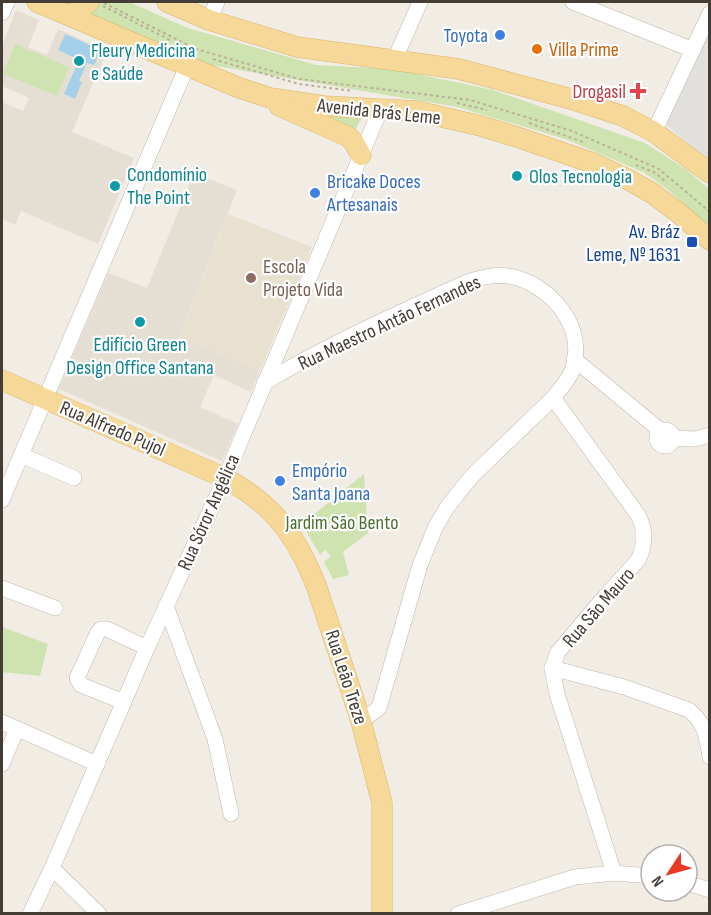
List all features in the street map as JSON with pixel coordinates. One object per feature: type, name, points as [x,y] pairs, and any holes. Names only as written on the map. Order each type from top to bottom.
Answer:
[{"type":"main road","name":"Avenida Brás Leme","points":[[37,2],[237,87],[270,98],[324,106],[416,111],[481,126],[593,163],[652,193],[681,214],[710,240]]},
{"type":"main road","points":[[69,15],[79,11],[89,2]]},
{"type":"main road","points":[[167,2],[209,20],[297,47],[459,69],[571,99],[623,116],[654,132],[710,173]]},
{"type":"main road","points":[[270,98],[281,109],[347,136],[353,141],[361,155]]},
{"type":"main road","name":"Rua Alfredo Pujol","points":[[2,380],[225,478]]},
{"type":"main road","name":"Rua Leão Treze","points":[[225,478],[256,497],[283,524],[296,542],[317,588],[361,721],[382,803],[382,914]]},
{"type":"street","points":[[2,13],[7,2]]},
{"type":"street","points":[[209,20],[217,2]]},
{"type":"street","points":[[394,59],[420,2]]},
{"type":"street","points":[[573,2],[693,50]]},
{"type":"street","points":[[654,132],[710,13]]},
{"type":"street","points":[[2,498],[187,66]]},
{"type":"street","name":"Rua Sóror Angélica","points":[[30,914],[225,478],[381,108]]},
{"type":"street","name":"Rua Maestro Antão Fernandes","points":[[264,383],[306,358],[368,327],[466,282],[494,275],[531,283],[554,299],[564,311],[572,327],[574,359],[570,376],[553,398],[472,476],[448,506],[436,526],[420,565],[379,708],[361,721]]},
{"type":"street","points":[[574,359],[666,435],[689,439],[710,435]]},
{"type":"street","name":"Rua São Mauro","points":[[553,398],[638,515],[644,528],[645,539],[638,560],[562,646],[552,668],[557,694],[614,873]]},
{"type":"street","points":[[21,455],[74,478]]},
{"type":"street","points":[[2,588],[55,608]]},
{"type":"street","points":[[166,606],[215,739],[231,814]]},
{"type":"street","points":[[124,702],[81,685],[77,678],[101,629],[107,629],[147,648]]},
{"type":"street","points":[[552,668],[624,687],[689,710],[702,723],[710,757]]},
{"type":"street","points":[[2,722],[97,764]]},
{"type":"street","points":[[2,764],[17,729]]},
{"type":"street","points":[[52,868],[99,914]]},
{"type":"street","points":[[458,914],[561,880],[614,873],[639,875]]},
{"type":"shaded area","points":[[16,10],[39,20],[28,47],[47,55],[58,29],[107,51],[72,132],[134,158],[98,244],[21,211],[15,225],[2,219],[2,102],[23,111],[29,98],[2,86],[2,46]]},
{"type":"shaded area","points":[[709,31],[709,162],[664,123]]},
{"type":"shaded area","points":[[194,173],[237,190],[179,337],[260,371],[251,392],[214,375],[200,407],[238,424],[222,461],[59,389],[108,273],[147,288]]},
{"type":"shaded area","name":"Escola Projeto Vida","points":[[228,214],[312,247],[260,371],[179,338]]},
{"type":"green space","points":[[58,2],[129,2],[188,28],[316,65],[393,69],[493,90],[645,143],[687,170],[709,189],[709,226],[667,189],[643,172],[565,139],[457,107],[193,62]]},
{"type":"green space","points":[[15,44],[69,67],[57,96],[3,74]]},
{"type":"green space","points":[[289,108],[363,113],[355,132]]},
{"type":"green space","name":"Jardim São Bento","points":[[364,474],[368,533],[343,552],[349,575],[333,579],[324,562],[331,556],[325,550],[320,555],[302,524]]},
{"type":"green space","points":[[2,627],[48,644],[40,676],[2,672]]},
{"type":"water","points":[[65,34],[101,50],[94,65],[87,63],[79,81],[82,82],[75,99],[64,94],[79,60],[58,50]]},
{"type":"place","name":"Toyota","points":[[500,35]]},
{"type":"place","name":"Villa Prime","points":[[537,49]]},
{"type":"place","name":"Fleury Medicina e Saúde","points":[[79,61]]},
{"type":"place","name":"Drogasil","points":[[638,91]]},
{"type":"place","name":"Olos Tecnologia","points":[[517,176]]},
{"type":"place","name":"Condomínio The Point","points":[[115,186]]},
{"type":"place","name":"Bricake Doces Artesanais","points":[[315,193]]},
{"type":"place","name":"Av. Bráz Leme, Nº 1631","points":[[692,242]]},
{"type":"place","name":"Escola Projeto Vida","points":[[251,278]]},
{"type":"place","name":"Edifício Green Design Office Santana","points":[[140,322]]},
{"type":"place","name":"Empório Santa Joana","points":[[280,481]]}]
